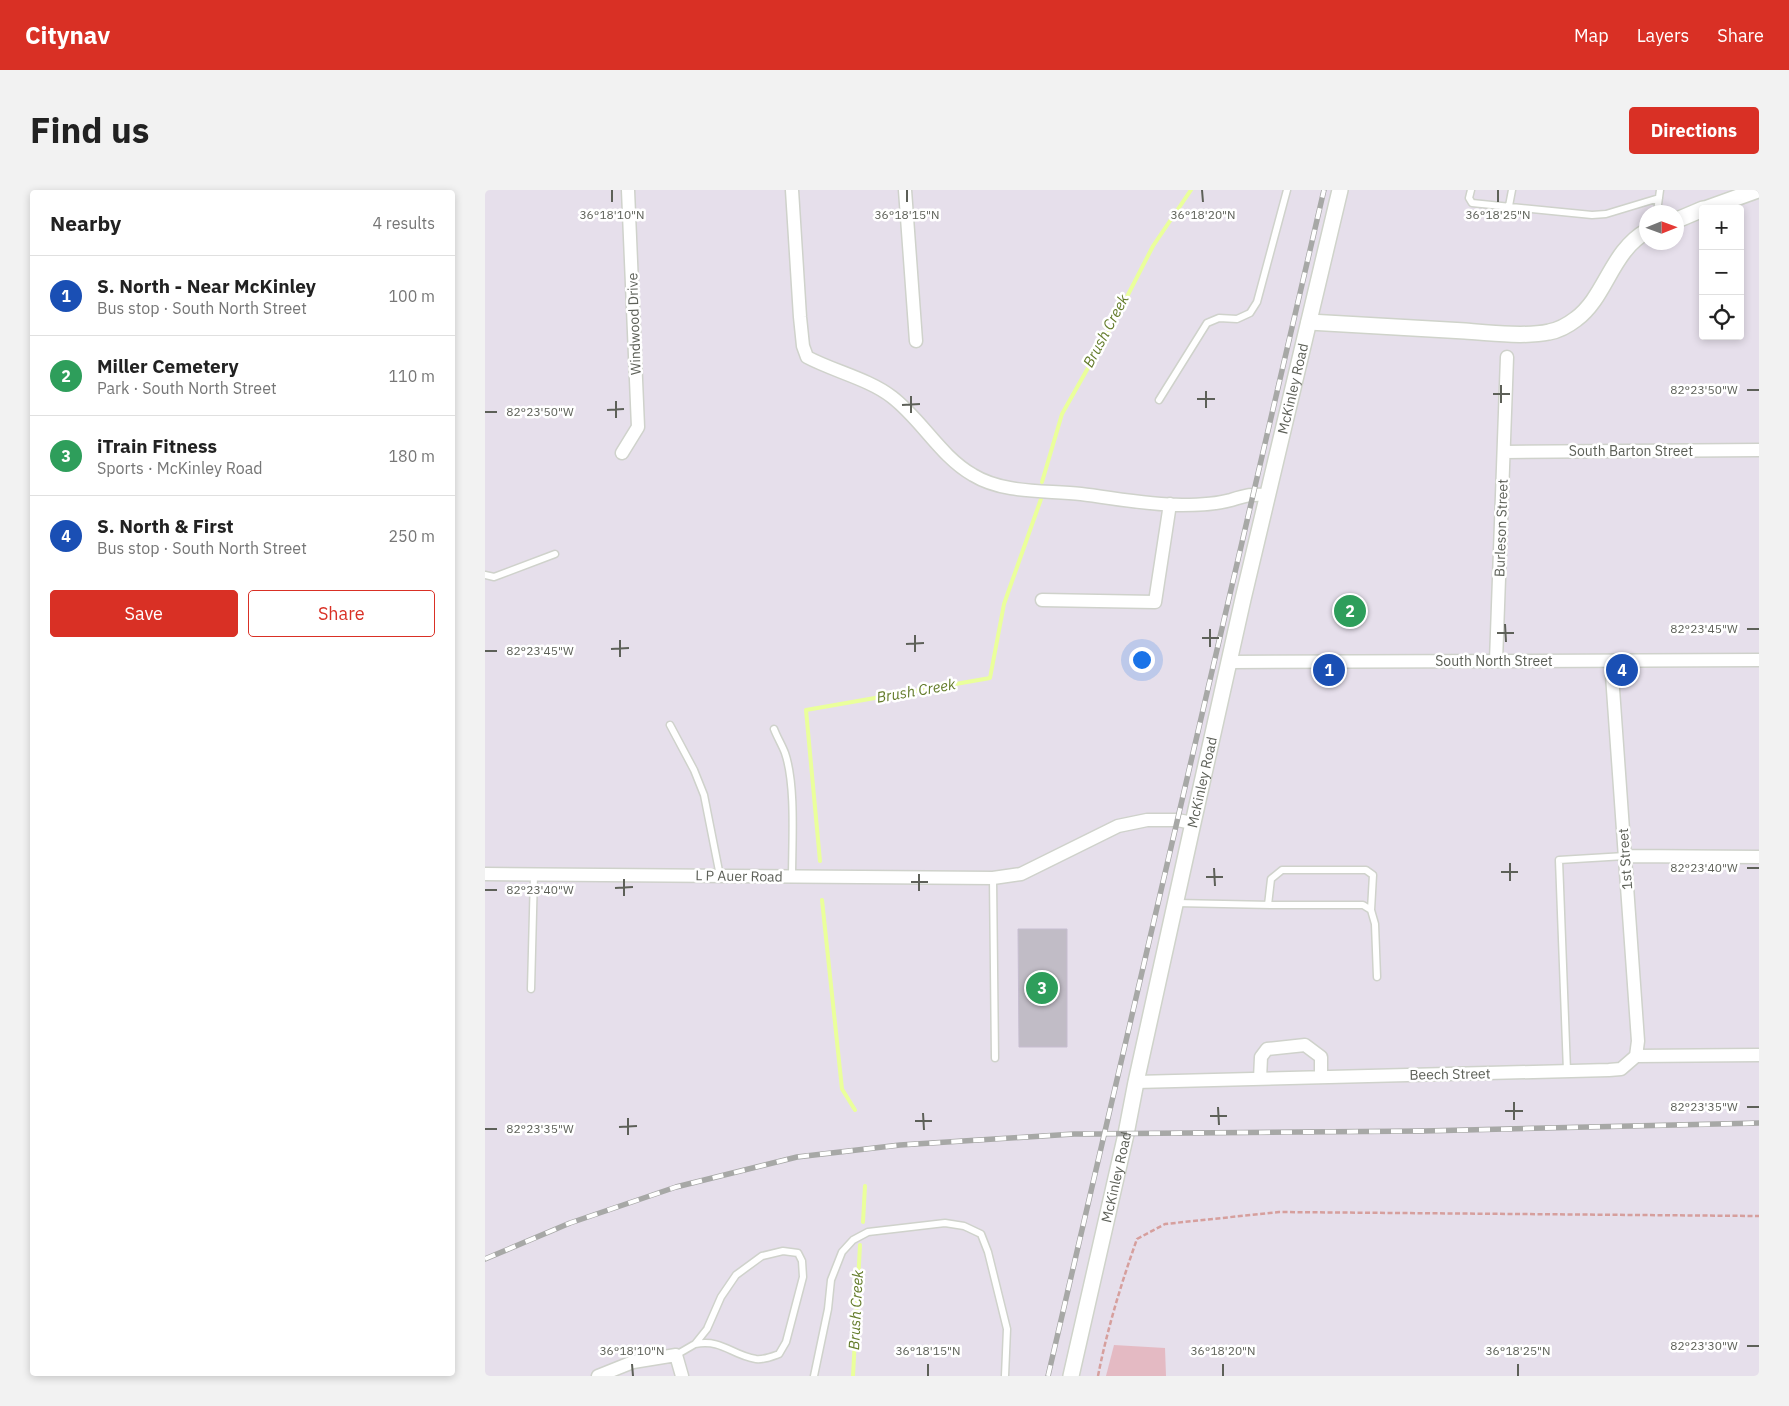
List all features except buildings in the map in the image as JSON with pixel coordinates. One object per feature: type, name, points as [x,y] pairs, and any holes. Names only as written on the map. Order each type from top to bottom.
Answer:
[{"type":"street","name":"Windwood Drive","points":[[622,453],[638,428],[628,190]]},
{"type":"street","points":[[792,190],[800,317],[803,346],[807,357],[890,396],[904,407],[950,459],[975,476],[1001,486],[1169,504],[1197,504],[1230,501],[1253,494],[1268,495]]},
{"type":"street","points":[[905,190],[916,341]]},
{"type":"street","name":"McKinley Road","points":[[1071,1376],[1126,1134],[1193,823],[1340,190]]},
{"type":"street","points":[[1715,205],[1758,190]]},
{"type":"street","points":[[1684,217],[1699,211]]},
{"type":"street","points":[[1309,322],[1506,334],[1547,333],[1564,328],[1579,317],[1592,302],[1626,248],[1639,236]]},
{"type":"street","name":"Burleson Street","points":[[1496,661],[1507,357]]},
{"type":"street","name":"South Barton Street","points":[[1504,452],[1759,450]]},
{"type":"street","points":[[1042,600],[1155,602],[1169,504]]},
{"type":"street","name":"South North Street","points":[[1230,662],[1759,660]]},
{"type":"street","name":"1st Street","points":[[1611,661],[1638,1041],[1636,1056]]},
{"type":"street","name":"L P Auer Road","points":[[485,874],[993,878],[1021,874],[1118,826],[1147,820],[1177,820],[1193,823]]},
{"type":"street","points":[[1625,856],[1759,857]]},
{"type":"street","points":[[1260,1079],[1261,1057],[1267,1049],[1305,1045],[1321,1057],[1321,1077]]},
{"type":"street","points":[[1636,1056],[1759,1055]]},
{"type":"street","name":"Beech Street","points":[[1136,1082],[1609,1070],[1621,1068],[1636,1056]]},
{"type":"street","points":[[598,1376],[633,1362],[676,1355],[682,1376]]},
{"type":"lane","points":[[1159,400],[1207,322],[1219,318],[1237,319],[1250,313],[1257,302],[1287,190]]},
{"type":"lane","points":[[1471,190],[1469,198],[1472,203],[1592,215],[1606,214],[1659,198]]},
{"type":"lane","points":[[1509,206],[1511,190]]},
{"type":"lane","points":[[1658,205],[1660,190]]},
{"type":"lane","points":[[485,574],[494,577],[555,554]]},
{"type":"lane","points":[[670,725],[691,764],[704,795],[720,876]]},
{"type":"lane","points":[[773,729],[785,755],[789,777],[792,816],[792,877]]},
{"type":"lane","points":[[1567,1071],[1559,860],[1625,856]]},
{"type":"lane","points":[[1268,905],[1271,879],[1282,870],[1367,870],[1373,875],[1371,910],[1375,924],[1377,978]]},
{"type":"lane","points":[[531,989],[534,874]]},
{"type":"lane","points":[[993,878],[995,1058]]},
{"type":"lane","points":[[1175,903],[1363,905],[1371,910]]},
{"type":"lane","points":[[814,1376],[828,1309],[831,1280],[842,1252],[853,1240],[868,1232],[945,1222],[964,1226],[981,1234],[988,1252],[1007,1329],[1005,1376]]},
{"type":"lane","points":[[676,1355],[695,1344],[707,1329],[721,1297],[736,1274],[762,1256],[783,1251],[798,1253],[803,1277],[785,1342],[779,1354],[766,1359],[755,1359],[720,1344],[708,1342],[695,1344]]},
{"type":"path","points":[[1097,1376],[1126,1270],[1137,1239],[1165,1224],[1279,1212],[1759,1216]]},
{"type":"shaded area","points":[[1114,1345],[1165,1348],[1166,1376],[1106,1376]]},
{"type":"waterway","name":"Brush Creek","points":[[1042,482],[1062,414],[1115,320],[1153,246],[1191,190]]},
{"type":"waterway","name":"Brush Creek","points":[[820,861],[806,710],[990,678],[1004,604],[1041,499]]},
{"type":"waterway","name":"Brush Creek","points":[[822,900],[842,1089],[855,1110]]},
{"type":"waterway","name":"Brush Creek","points":[[863,1222],[865,1186]]},
{"type":"waterway","name":"Brush Creek","points":[[853,1376],[860,1245]]},
{"type":"railway","points":[[1048,1376],[1324,190]]},
{"type":"railway","points":[[485,1259],[570,1223],[676,1187],[797,1157],[900,1145],[1074,1134],[1424,1131],[1759,1123]]},
{"type":"place","name":"Miller Cemetery","points":[[1350,611]]},
{"type":"place","name":"S. North - Near McKinley","points":[[1329,670]]},
{"type":"place","name":"S. North & First","points":[[1622,670]]},
{"type":"place","name":"iTrain Fitness","points":[[1042,988]]}]
